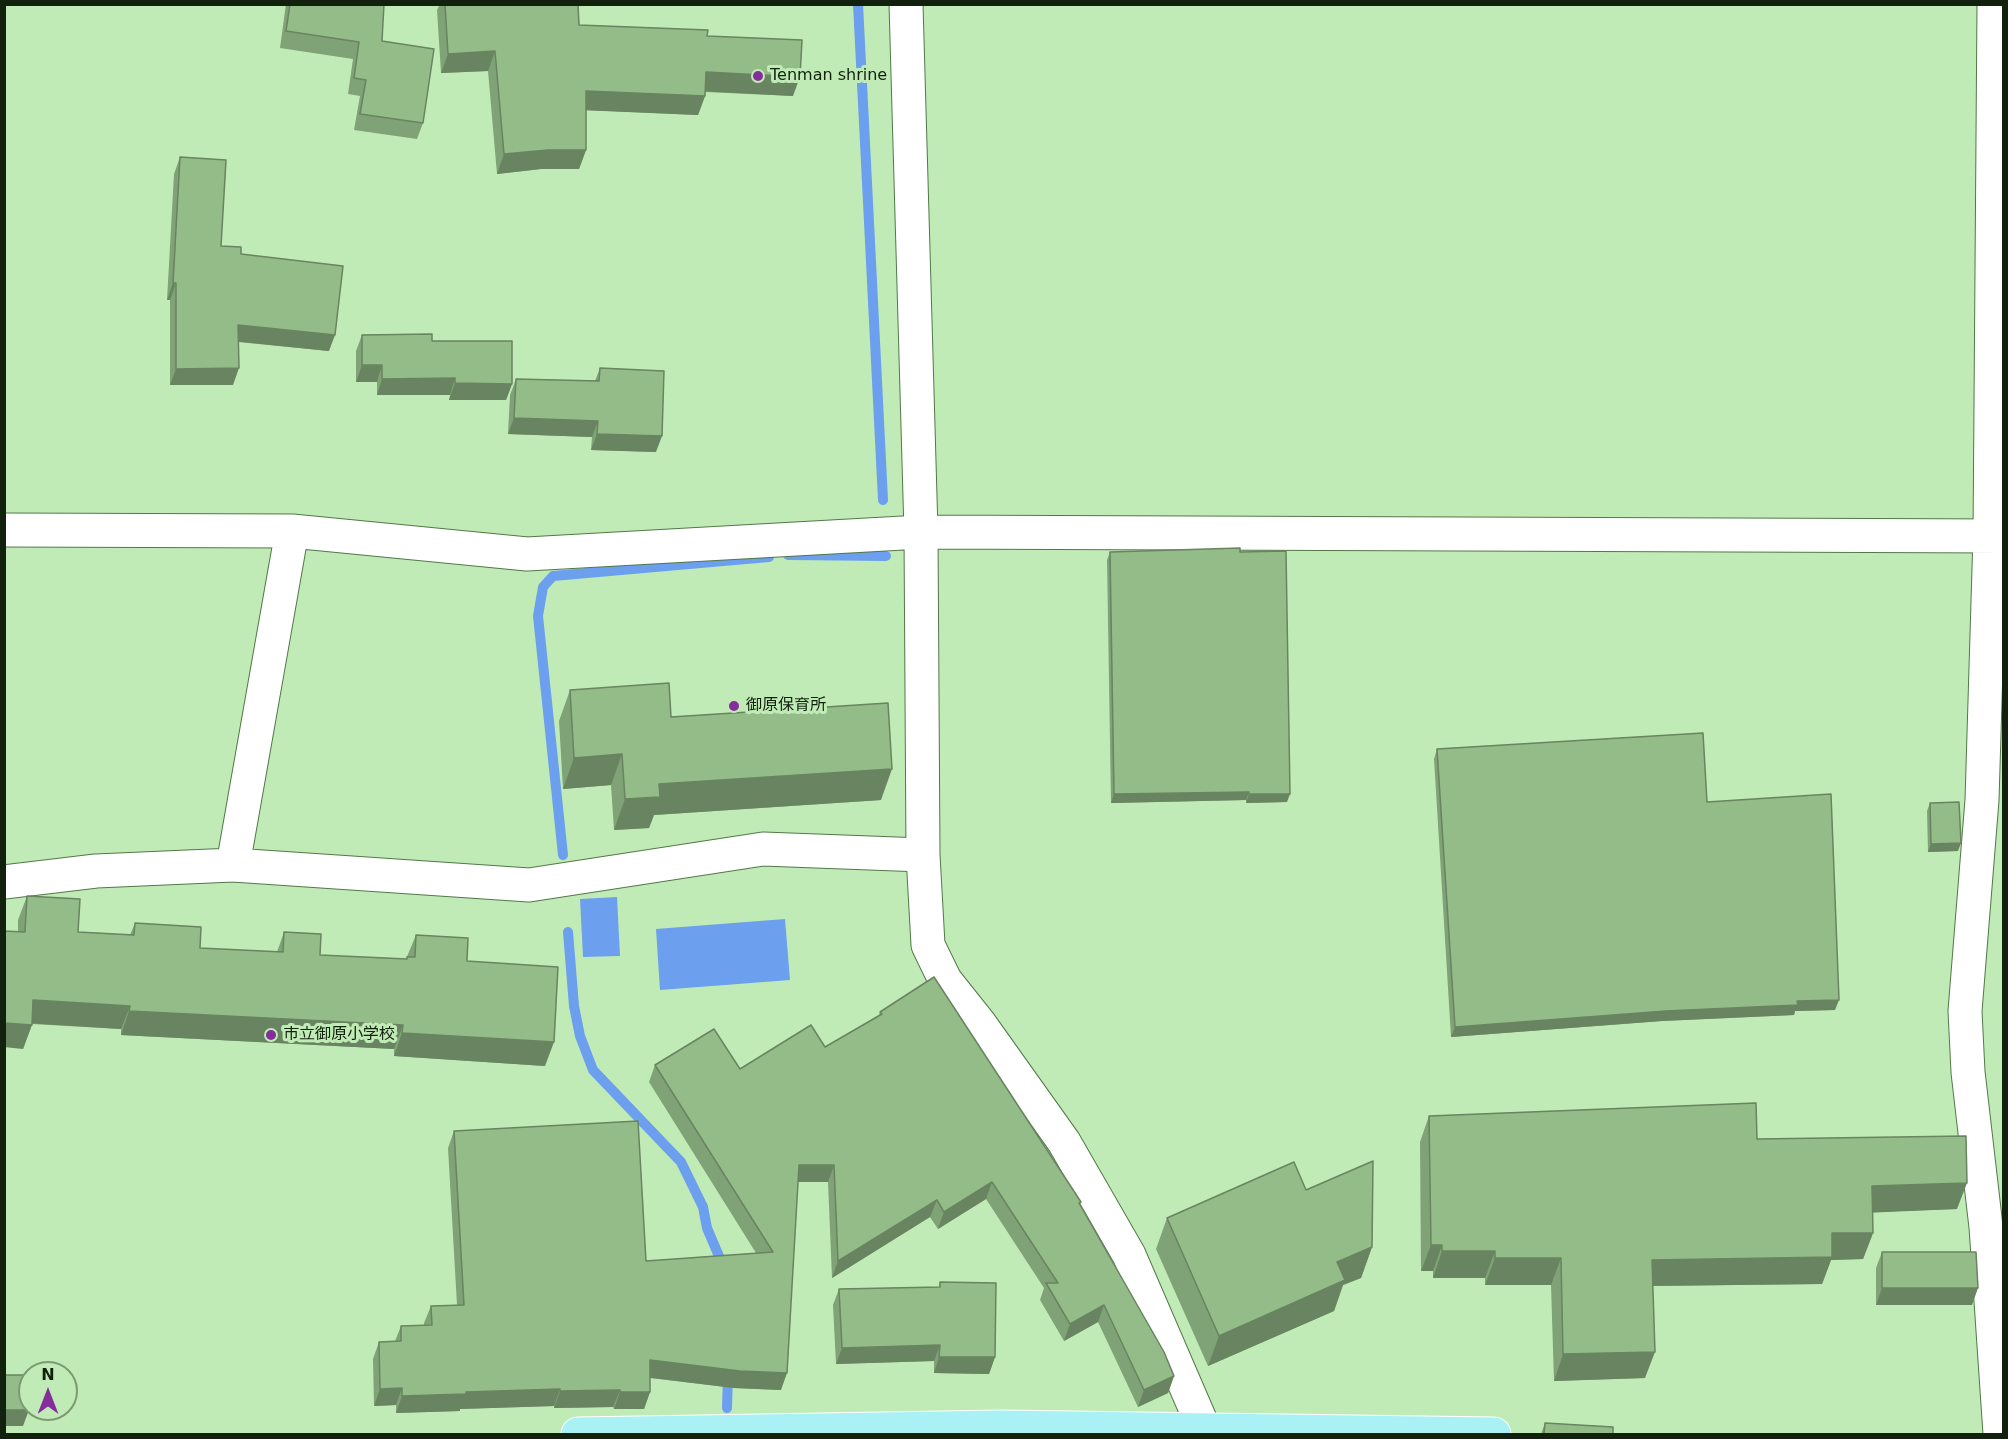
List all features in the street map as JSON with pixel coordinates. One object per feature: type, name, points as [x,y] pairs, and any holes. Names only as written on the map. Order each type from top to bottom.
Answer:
[{"type":"main road","points":[[578,1434],[1205,1431],[1494,1434]]},
{"type":"street","points":[[906,4],[921,532],[923,855],[928,945],[945,980],[980,1024],[1070,1152],[1129,1256],[1205,1431]]},
{"type":"street","points":[[1994,4],[1997,536],[1993,801],[1965,1011],[1968,1072],[1986,1227],[2000,1434]]},
{"type":"street","points":[[4,530],[291,531],[527,554],[921,532],[1997,536]]},
{"type":"street","points":[[233,865],[291,531]]},
{"type":"street","points":[[4,882],[96,871],[233,865],[529,885],[763,849],[923,855]]},
{"type":"water","points":[[617,897],[620,956],[583,957],[580,899]]},
{"type":"water","points":[[785,919],[790,980],[660,990],[656,929]]},
{"type":"building","points":[[290,4],[384,4],[382,41],[434,49],[423,123],[360,114],[366,80],[354,78],[359,42],[286,31]]},
{"type":"building","points":[[445,4],[578,4],[579,25],[708,30],[707,36],[802,40],[800,77],[706,72],[705,96],[586,91],[586,150],[548,150],[504,154],[495,51],[448,54]]},
{"type":"building","points":[[180,157],[226,160],[221,246],[241,247],[241,254],[343,266],[335,335],[238,325],[239,368],[176,369],[176,283],[173,283]]},
{"type":"building","points":[[432,334],[432,341],[512,341],[512,384],[455,383],[455,378],[382,379],[382,365],[362,365],[362,335]]},
{"type":"building","points":[[600,368],[664,371],[662,436],[597,434],[598,421],[514,418],[516,379],[599,381]]},
{"type":"building","points":[[1240,548],[1240,552],[1286,551],[1290,794],[1249,794],[1249,792],[1114,794],[1110,552]]},
{"type":"building","points":[[669,683],[671,717],[888,703],[892,769],[659,784],[660,797],[625,799],[622,754],[574,758],[570,690]]},
{"type":"building","points":[[1703,733],[1707,802],[1831,794],[1839,1000],[1797,1001],[1798,1005],[1666,1011],[1455,1027],[1437,749]]},
{"type":"building","points":[[1959,802],[1961,843],[1931,844],[1930,803]]},
{"type":"building","points":[[27,896],[80,899],[78,932],[134,935],[135,923],[201,927],[200,948],[283,952],[284,932],[321,934],[320,955],[407,959],[407,957],[415,957],[416,935],[468,938],[467,961],[558,967],[554,1042],[402,1033],[403,1025],[129,1011],[130,1006],[33,1000],[32,1025],[4,1023],[4,931],[25,932]]},
{"type":"building","points":[[934,977],[1081,1202],[1079,1203],[1164,1352],[1174,1376],[1144,1390],[1104,1305],[1070,1324],[1046,1283],[1058,1283],[992,1182],[944,1212],[937,1200],[838,1261],[834,1165],[799,1165],[787,1373],[740,1371],[650,1360],[650,1392],[560,1391],[560,1389],[402,1396],[402,1388],[380,1389],[379,1342],[401,1341],[401,1326],[432,1325],[431,1306],[464,1305],[454,1131],[638,1121],[646,1261],[773,1252],[655,1065],[714,1029],[740,1069],[811,1025],[825,1047],[882,1014],[880,1012]]},
{"type":"building","points":[[1756,1103],[1757,1139],[1966,1136],[1967,1183],[1872,1186],[1873,1233],[1832,1233],[1832,1257],[1652,1260],[1655,1352],[1563,1354],[1561,1258],[1495,1258],[1495,1251],[1442,1251],[1442,1245],[1431,1245],[1429,1116]]},
{"type":"building","points":[[1373,1161],[1372,1247],[1337,1262],[1345,1280],[1219,1336],[1167,1218],[1294,1162],[1306,1190]]},
{"type":"building","points":[[1882,1252],[1976,1252],[1978,1288],[1882,1288]]},
{"type":"building","points":[[940,1282],[996,1283],[995,1357],[939,1357],[940,1345],[842,1348],[839,1289],[940,1287]]},
{"type":"building","points":[[4,1375],[18,1375],[18,1410],[4,1410]]},
{"type":"building","points":[[1545,1423],[1613,1427],[1613,1434],[1544,1434]]},
{"type":"waterway","points":[[858,4],[883,500]]},
{"type":"waterway","points":[[788,555],[886,556]]},
{"type":"waterway","points":[[563,855],[538,616],[543,587],[553,576],[769,557]]},
{"type":"waterway","points":[[568,932],[574,1006],[580,1036],[593,1070],[681,1162],[703,1207],[707,1228],[724,1268]]},
{"type":"waterway","points":[[727,1408],[728,1375]]},
{"type":"place","name":"Tenman shrine","points":[[758,76]]},
{"type":"place","name":"御原保育所","points":[[734,706]]},
{"type":"place","name":"市立御原小学校","points":[[271,1035]]}]
